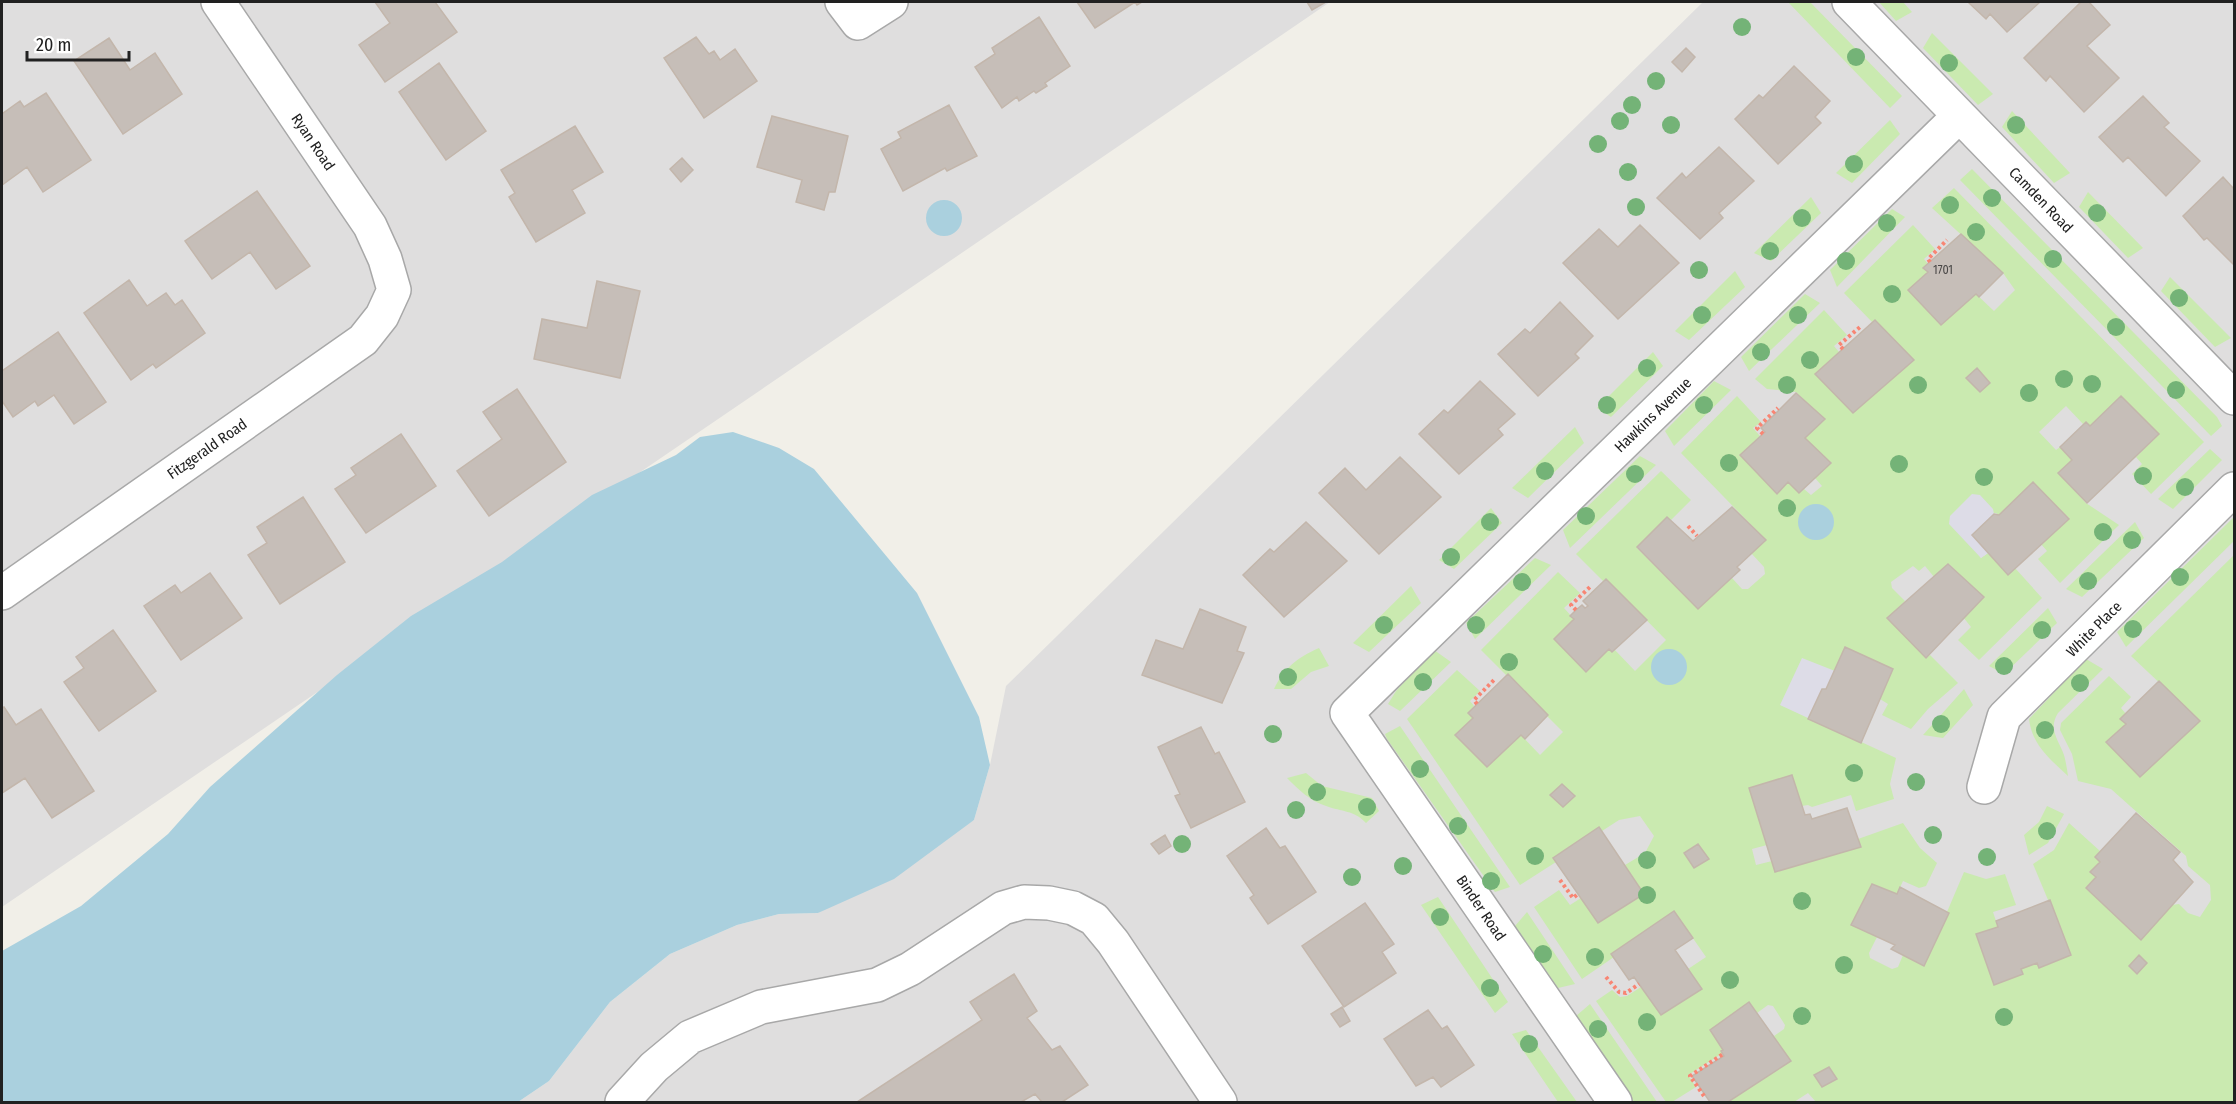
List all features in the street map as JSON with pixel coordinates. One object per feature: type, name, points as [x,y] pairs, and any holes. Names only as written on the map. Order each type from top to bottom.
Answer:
[{"type":"street","name":"Ryan Road","points":[[218,2],[370,226],[385,259],[394,290]]},
{"type":"street","points":[[850,12],[891,2]]},
{"type":"street","name":"Camden Road","points":[[1849,2],[2235,398]]},
{"type":"street","name":"Hawkins Avenue","points":[[1347,713],[1959,116]]},
{"type":"street","name":"Fitzgerald Road","points":[[2,593],[363,340],[382,316],[394,290]]},
{"type":"street","name":"White Place","points":[[1984,787],[2004,717],[2235,489]]},
{"type":"street","name":"Binder Road","points":[[1347,713],[1615,1102]]},
{"type":"street","points":[[622,1102],[654,1067],[690,1037],[761,1007],[878,985],[910,969],[1003,908],[1024,902],[1057,904],[1073,908],[1094,919],[1113,942],[1220,1102]]},
{"type":"path","points":[[1930,262],[1928,259],[1947,240]]},
{"type":"path","points":[[1843,349],[1839,345],[1860,327]]},
{"type":"path","points":[[1762,434],[1757,428],[1778,408]]},
{"type":"path","points":[[1688,526],[1697,536]]},
{"type":"path","points":[[1576,610],[1572,605],[1592,586]]},
{"type":"path","points":[[1477,704],[1474,700],[1494,680]]},
{"type":"path","points":[[1560,880],[1573,898],[1578,894]]},
{"type":"path","points":[[1606,976],[1619,992],[1626,993],[1639,984]]},
{"type":"path","points":[[1704,1096],[1690,1076],[1723,1054]]},
{"type":"shaded area","points":[[2,2],[1330,2],[2,907]]},
{"type":"shaded area","points":[[1703,2],[2234,2],[2234,1102],[518,1102],[549,1081],[610,1002],[670,954],[737,925],[779,914],[818,913],[974,820],[990,765],[1006,686]]},
{"type":"shaded area","points":[[1972,494],[1980,495],[1993,509],[1994,514],[1972,535],[1988,553],[1981,558],[1949,524],[1950,516]]},
{"type":"shaded area","points":[[1802,658],[1835,671],[1826,689],[1822,689],[1808,718],[1780,705]]},
{"type":"green space","points":[[1788,2],[1810,2],[1902,96],[1890,108]]},
{"type":"green space","points":[[1879,2],[1903,2],[1912,12],[1896,21]]},
{"type":"green space","points":[[1932,33],[1993,94],[1978,105],[1923,48]]},
{"type":"green space","points":[[2012,111],[2070,173],[2054,183],[2002,127]]},
{"type":"green space","points":[[1890,120],[1900,134],[1852,183],[1836,173]]},
{"type":"green space","points":[[1972,169],[2217,417],[2222,426],[2211,436],[1960,180]]},
{"type":"green space","points":[[1954,188],[2204,442],[2151,494],[2132,474],[2142,464],[2136,457],[2159,434],[2121,396],[2090,426],[2086,422],[2083,424],[2066,406],[2039,432],[2056,450],[2060,447],[2072,460],[2058,473],[2086,503],[2119,525],[2060,583],[2038,559],[2047,551],[2041,544],[2069,518],[2033,483],[1999,515],[1996,513],[1950,516],[1981,558],[1988,553],[2008,575],[2015,568],[2042,598],[1979,660],[1958,640],[1971,627],[1963,617],[1983,597],[1949,564],[1935,578],[1925,566],[1919,571],[1913,566],[1891,582],[1892,588],[1905,601],[1888,618],[1926,658],[1930,655],[1958,683],[1928,709],[1911,729],[1882,715],[1888,704],[1880,699],[1893,669],[1845,648],[1835,671],[1781,705],[1896,758],[1890,784],[1894,799],[1856,811],[1851,795],[1812,807],[1802,806],[1749,788],[1767,845],[1752,849],[1756,865],[1772,861],[1776,872],[1860,847],[1858,839],[1903,823],[1920,848],[1937,863],[1926,886],[1919,888],[1903,881],[1897,894],[1872,884],[1851,924],[1877,937],[1869,953],[1870,958],[1892,969],[1898,967],[1903,955],[1924,966],[1964,872],[1986,879],[2005,874],[2016,905],[1993,912],[1998,927],[1976,934],[1994,985],[2022,974],[2021,969],[2037,963],[2040,968],[2071,955],[2033,864],[2054,850],[2069,823],[2100,851],[2095,857],[2100,862],[2090,872],[2096,877],[2086,888],[2141,940],[2172,905],[2179,904],[2188,913],[2200,917],[2211,900],[2210,885],[2188,866],[2186,856],[2111,789],[2078,781],[2072,754],[2060,730],[2061,723],[2109,676],[2131,697],[2121,708],[2126,714],[2121,719],[2126,724],[2106,742],[2140,777],[2200,721],[2131,656],[2234,555],[2234,1102],[1816,1102],[1808,1093],[1794,1102],[1728,1102],[1790,1061],[1774,1036],[1784,1029],[1785,1025],[1773,1006],[1768,1005],[1757,1013],[1749,1002],[1710,1030],[1723,1053],[1688,1075],[1696,1087],[1672,1102],[1666,1102],[1596,1001],[1612,990],[1620,997],[1627,996],[1641,987],[1661,1015],[1701,989],[1688,969],[1706,957],[1674,911],[1611,954],[1614,957],[1582,979],[1534,907],[1559,890],[1570,905],[1581,898],[1598,923],[1644,894],[1625,865],[1645,853],[1654,836],[1640,816],[1619,820],[1602,831],[1599,827],[1553,858],[1556,862],[1520,885],[1407,719],[1457,670],[1480,691],[1470,701],[1474,706],[1468,713],[1473,718],[1456,735],[1487,767],[1521,735],[1540,755],[1563,732],[1481,650],[1558,572],[1580,593],[1564,608],[1574,619],[1554,639],[1586,672],[1609,649],[1612,652],[1615,650],[1635,671],[1666,640],[1606,579],[1603,581],[1576,554],[1661,471],[1691,500],[1671,520],[1667,517],[1637,548],[1698,609],[1732,578],[1742,589],[1748,589],[1765,574],[1764,567],[1751,553],[1766,540],[1681,453],[1737,396],[1761,422],[1753,428],[1760,436],[1741,455],[1788,482],[1799,493],[1804,489],[1811,495],[1822,486],[1815,478],[1830,463],[1805,438],[1824,419],[1796,392],[1767,389],[1755,379],[1824,310],[1847,335],[1834,346],[1839,352],[1815,374],[1853,413],[1914,360],[1875,320],[1872,322],[1844,293],[1913,225],[1935,249],[1924,259],[1928,264],[1924,268],[1928,272],[1909,291],[1941,325],[1976,294],[1994,311],[2015,290],[2003,273],[1932,208]]},
{"type":"green space","points":[[2088,192],[2143,248],[2128,258],[2079,207]]},
{"type":"green space","points":[[1811,197],[1821,213],[1771,261],[1754,253]]},
{"type":"green space","points":[[1892,209],[1905,217],[1837,287],[1830,270]]},
{"type":"green space","points":[[1735,271],[1745,287],[1689,340],[1675,331]]},
{"type":"green space","points":[[2170,277],[2231,338],[2215,347],[2161,291]]},
{"type":"green space","points":[[1805,294],[1820,303],[1749,371],[1741,357]]},
{"type":"green space","points":[[1653,352],[1663,366],[1611,417],[1597,408]]},
{"type":"green space","points":[[1714,381],[1731,390],[1674,446],[1665,431]]},
{"type":"green space","points":[[1575,427],[1584,443],[1528,498],[1512,488]]},
{"type":"green space","points":[[2210,449],[2222,460],[2173,509],[2158,499]]},
{"type":"green space","points":[[1640,456],[1656,465],[1570,548],[1563,530]]},
{"type":"green space","points":[[1491,508],[1502,523],[1454,569],[1439,560]]},
{"type":"green space","points":[[2234,517],[2234,541],[2126,647],[2117,632]]},
{"type":"green space","points":[[2135,522],[2144,538],[2082,597],[2066,589]]},
{"type":"green space","points":[[1535,558],[1551,565],[1475,639],[1466,623]]},
{"type":"green space","points":[[1411,586],[1421,603],[1369,652],[1353,643]]},
{"type":"green space","points":[[2048,608],[2057,623],[2004,674],[1989,666]]},
{"type":"green space","points":[[1319,648],[1329,666],[1311,672],[1291,689],[1274,689],[1292,664]]},
{"type":"green space","points":[[1434,650],[1451,662],[1400,711],[1388,704],[1396,691]]},
{"type":"green space","points":[[2086,659],[2103,669],[2058,713],[2054,724],[2068,776],[2038,744],[2029,719]]},
{"type":"green space","points":[[1964,689],[1973,705],[1943,738],[1923,735]]},
{"type":"green space","points":[[1400,726],[1510,887],[1495,892],[1387,739],[1385,734]]},
{"type":"green space","points":[[1306,773],[1322,786],[1372,798],[1379,811],[1366,823],[1352,813],[1320,804],[1300,791],[1287,778]]},
{"type":"green space","points":[[2047,806],[2064,814],[2048,843],[2029,855],[2024,835],[2039,822]]},
{"type":"green space","points":[[1438,897],[1508,1002],[1495,1013],[1421,905]]},
{"type":"green space","points":[[1527,912],[1575,984],[1558,988],[1515,926]]},
{"type":"green space","points":[[1590,1004],[1657,1102],[1634,1102],[1576,1016]]},
{"type":"green space","points":[[1526,1030],[1577,1102],[1558,1102],[1512,1034]]},
{"type":"water","points":[[944,200],[957,205],[962,218],[957,231],[944,236],[931,231],[926,218],[931,205]]},
{"type":"water","points":[[733,432],[779,448],[814,469],[917,593],[979,717],[990,765],[974,820],[894,879],[818,913],[779,914],[737,925],[670,954],[610,1002],[549,1081],[518,1102],[2,1102],[2,951],[81,906],[168,834],[210,787],[337,675],[411,616],[502,562],[592,495],[676,455],[700,437]]},
{"type":"water","points":[[1816,504],[1829,509],[1834,522],[1829,535],[1816,540],[1803,535],[1798,522],[1803,509]]},
{"type":"water","points":[[1669,649],[1682,654],[1687,667],[1682,680],[1669,685],[1656,680],[1651,667],[1656,654]]},
{"type":"building","points":[[375,2],[435,2],[457,32],[385,82],[359,45],[390,23]]},
{"type":"building","points":[[1077,2],[1135,2],[1095,28]]},
{"type":"building","points":[[1307,2],[1326,2],[1312,10]]},
{"type":"building","points":[[1968,2],[2040,2],[2007,32],[1990,14],[1986,19]]},
{"type":"building","points":[[2081,2],[2089,2],[2110,25],[2087,46],[2119,78],[2084,112],[2050,76],[2046,81],[2024,58]]},
{"type":"building","points":[[1039,17],[1070,66],[1045,83],[1047,86],[1036,93],[1034,91],[1019,101],[1017,97],[1002,108],[975,67],[995,54],[992,48]]},
{"type":"building","points":[[696,37],[709,54],[714,51],[720,60],[735,49],[757,81],[704,118],[664,58]]},
{"type":"building","points":[[109,38],[130,70],[155,53],[182,94],[123,134],[74,61]]},
{"type":"building","points":[[1686,48],[1695,57],[1682,72],[1672,62]]},
{"type":"building","points":[[439,63],[486,131],[446,160],[399,92]]},
{"type":"building","points":[[1794,66],[1830,101],[1815,117],[1821,123],[1778,164],[1735,119],[1759,95],[1763,98]]},
{"type":"building","points":[[46,93],[91,160],[43,192],[27,167],[2,185],[2,114],[20,101],[24,107]]},
{"type":"building","points":[[2143,96],[2169,123],[2164,127],[2200,161],[2166,196],[2128,157],[2123,162],[2099,137]]},
{"type":"building","points":[[949,105],[977,156],[947,171],[945,168],[903,191],[881,149],[901,138],[898,132]]},
{"type":"building","points":[[772,116],[848,136],[835,192],[829,192],[824,210],[796,202],[802,180],[757,167]]},
{"type":"building","points":[[575,126],[603,172],[572,190],[585,213],[536,242],[509,197],[515,193],[501,170]]},
{"type":"building","points":[[1719,147],[1754,181],[1719,213],[1723,218],[1700,239],[1657,198],[1682,173],[1686,178]]},
{"type":"building","points":[[682,158],[693,170],[681,182],[670,169]]},
{"type":"building","points":[[2223,177],[2234,189],[2234,265],[2207,238],[2204,240],[2183,216]]},
{"type":"building","points":[[257,191],[310,266],[276,289],[250,252],[212,279],[185,241]]},
{"type":"building","points":[[1640,225],[1679,263],[1618,319],[1563,263],[1599,229],[1618,247]]},
{"type":"building","points":[[1961,234],[2003,273],[1979,297],[1976,294],[1941,325],[1908,290],[1928,272],[1923,268]]},
{"type":"building","points":[[129,280],[147,306],[166,293],[175,305],[182,300],[205,333],[156,368],[153,364],[131,380],[84,313]]},
{"type":"building","points":[[597,281],[640,291],[620,378],[534,359],[542,319],[587,328]]},
{"type":"building","points":[[1560,302],[1593,336],[1575,354],[1579,358],[1538,396],[1498,354],[1525,329],[1530,333]]},
{"type":"building","points":[[1875,320],[1914,360],[1853,413],[1815,374]]},
{"type":"building","points":[[58,332],[106,402],[74,424],[54,395],[38,406],[35,401],[13,417],[2,401],[2,371]]},
{"type":"building","points":[[1977,368],[1990,383],[1980,392],[1966,378]]},
{"type":"building","points":[[1480,381],[1515,414],[1498,429],[1503,435],[1459,474],[1419,434],[1444,410],[1448,413]]},
{"type":"building","points":[[517,389],[566,462],[489,516],[457,471],[502,439],[483,412]]},
{"type":"building","points":[[1796,393],[1825,419],[1805,438],[1831,463],[1799,493],[1788,482],[1777,494],[1740,455],[1765,432],[1761,428]]},
{"type":"building","points":[[2121,396],[2159,434],[2087,503],[2058,473],[2072,460],[2060,447],[2086,422],[2090,426]]},
{"type":"building","points":[[401,434],[436,486],[366,533],[335,489],[356,475],[351,468]]},
{"type":"building","points":[[1400,457],[1441,497],[1379,554],[1319,493],[1345,468],[1366,490]]},
{"type":"building","points":[[2033,482],[2069,519],[2008,575],[1972,535],[1994,514],[1999,515]]},
{"type":"building","points":[[303,497],[345,562],[280,604],[248,555],[267,543],[257,527]]},
{"type":"building","points":[[1732,507],[1766,540],[1737,567],[1740,570],[1698,609],[1637,547],[1667,517],[1693,541]]},
{"type":"building","points":[[1306,522],[1347,561],[1284,617],[1243,575],[1270,549],[1274,552]]},
{"type":"building","points":[[1948,564],[1984,597],[1926,658],[1887,618]]},
{"type":"building","points":[[210,573],[242,618],[181,660],[144,606],[175,585],[181,593]]},
{"type":"building","points":[[1606,579],[1647,620],[1612,652],[1609,649],[1586,672],[1554,639],[1574,619],[1570,616],[1576,610],[1582,605],[1585,608],[1588,606],[1583,601]]},
{"type":"building","points":[[1200,609],[1246,627],[1237,651],[1244,653],[1222,703],[1142,675],[1156,640],[1183,649]]},
{"type":"building","points":[[113,630],[156,691],[99,731],[64,682],[84,668],[76,657]]},
{"type":"building","points":[[1845,647],[1893,669],[1861,743],[1808,719],[1822,689],[1826,689]]},
{"type":"building","points":[[1508,674],[1548,715],[1525,739],[1521,735],[1487,767],[1455,735],[1473,718],[1468,713]]},
{"type":"building","points":[[2159,681],[2200,721],[2140,777],[2106,742],[2126,724],[2120,719]]},
{"type":"building","points":[[4,707],[16,725],[41,709],[94,791],[52,818],[25,778],[2,793],[2,708]]},
{"type":"building","points":[[1201,727],[1215,754],[1219,752],[1245,802],[1191,828],[1175,796],[1180,794],[1158,747]]},
{"type":"building","points":[[1792,775],[1805,815],[1810,814],[1812,819],[1847,808],[1861,847],[1775,872],[1749,788]]},
{"type":"building","points":[[1562,784],[1575,796],[1563,807],[1550,795]]},
{"type":"building","points":[[2136,813],[2180,852],[2173,860],[2193,882],[2141,940],[2086,888],[2096,877],[2090,872],[2100,862],[2095,857]]},
{"type":"building","points":[[1599,827],[1644,894],[1598,923],[1553,858]]},
{"type":"building","points":[[1266,828],[1280,848],[1285,846],[1316,892],[1268,924],[1250,898],[1254,895],[1227,856]]},
{"type":"building","points":[[1165,835],[1171,846],[1159,854],[1151,844]]},
{"type":"building","points":[[1698,844],[1709,859],[1694,868],[1684,853]]},
{"type":"building","points":[[1872,884],[1897,894],[1900,887],[1949,913],[1924,966],[1891,949],[1895,945],[1851,925]]},
{"type":"building","points":[[2050,900],[2071,955],[2039,968],[2037,963],[2021,969],[2023,974],[1994,985],[1976,934],[1998,927],[1996,921]]},
{"type":"building","points":[[1365,903],[1394,944],[1382,952],[1396,973],[1344,1007],[1302,946]]},
{"type":"building","points":[[1674,911],[1693,938],[1675,950],[1702,989],[1661,1015],[1634,977],[1629,980],[1611,954]]},
{"type":"building","points":[[2139,955],[2147,963],[2137,974],[2129,966]]},
{"type":"building","points":[[1014,974],[1037,1011],[1027,1018],[1052,1050],[1060,1046],[1088,1085],[1062,1102],[1042,1102],[1035,1094],[1021,1102],[857,1102],[982,1020],[970,1002]]},
{"type":"building","points":[[1749,1002],[1791,1061],[1728,1102],[1710,1102],[1692,1076],[1724,1056],[1721,1051],[1723,1050],[1710,1030]]},
{"type":"building","points":[[1342,1007],[1350,1021],[1340,1027],[1331,1014]]},
{"type":"building","points":[[1428,1010],[1442,1029],[1447,1026],[1474,1065],[1441,1087],[1433,1077],[1416,1086],[1384,1039]]},
{"type":"building","points":[[1829,1067],[1837,1079],[1822,1087],[1814,1075]]}]
